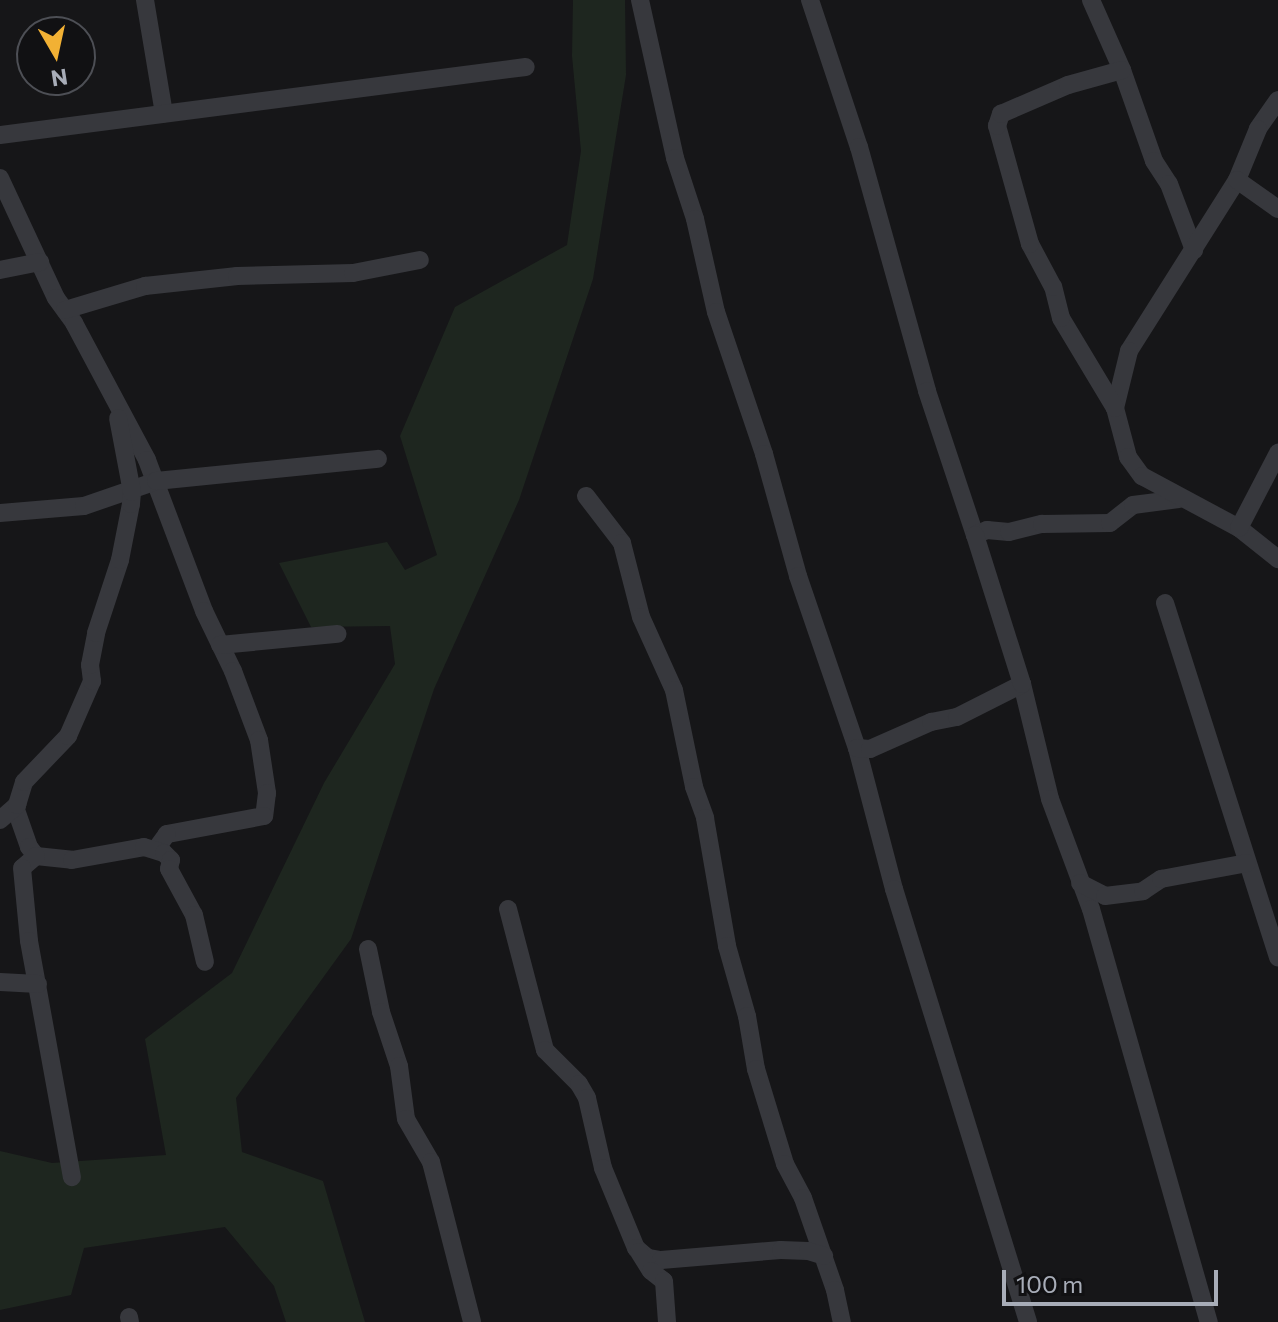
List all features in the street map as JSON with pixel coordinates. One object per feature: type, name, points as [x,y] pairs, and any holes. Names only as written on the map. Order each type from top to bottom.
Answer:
[{"type":"street","points":[[145,0],[164,113]]},
{"type":"street","points":[[640,0],[675,158],[695,219],[716,312],[764,454],[798,576],[857,748],[894,889],[1028,1322]]},
{"type":"street","points":[[810,0],[859,147],[927,391],[1022,684],[1050,799],[1091,909],[1209,1322]]},
{"type":"street","points":[[1091,0],[1122,70],[1146,142],[1169,184],[1194,250]]},
{"type":"street","points":[[0,135],[526,67]]},
{"type":"street","points":[[1122,70],[1068,85],[1001,114],[997,126],[1030,244],[1053,287],[1061,318],[1115,408],[1128,457],[1142,476],[1179,499],[1239,528],[1278,559]]},
{"type":"street","points":[[1115,408],[1129,351],[1237,180],[1258,129],[1278,100]]},
{"type":"street","points":[[0,178],[40,262],[156,481],[204,611],[259,740],[267,793],[264,816],[167,834],[157,848]]},
{"type":"street","points":[[1237,180],[1278,209]]},
{"type":"street","points":[[65,310],[145,286],[237,276],[353,273],[420,260]]},
{"type":"street","points":[[0,270],[40,262]]},
{"type":"street","points":[[0,820],[15,807],[24,782],[68,736],[92,681],[90,665],[96,633],[120,560],[132,492],[115,401]]},
{"type":"street","points":[[1239,528],[1278,453]]},
{"type":"street","points":[[0,513],[57,511],[132,492],[156,481],[378,459]]},
{"type":"street","points":[[586,496],[622,543],[641,617],[674,690],[694,787],[705,818],[727,946],[747,1016],[756,1069],[785,1164],[803,1198],[824,1256],[842,1322]]},
{"type":"street","points":[[975,535],[987,530],[1009,532],[1042,524],[1110,523],[1133,505],[1179,499]]},
{"type":"street","points":[[1165,603],[1276,946]]},
{"type":"street","points":[[220,645],[337,634]]},
{"type":"street","points":[[857,748],[870,749],[931,722],[957,717],[1022,684]]},
{"type":"street","points":[[15,807],[29,847],[36,856],[72,860],[144,847],[157,848],[171,860],[169,869],[194,915],[205,962]]},
{"type":"street","points":[[36,856],[22,868],[29,941],[72,1177]]},
{"type":"street","points":[[1080,883],[1105,896],[1143,891],[1161,879],[1247,863]]},
{"type":"street","points":[[508,909],[545,1050],[579,1084],[587,1098],[603,1168],[638,1249],[651,1271],[664,1281],[667,1322]]},
{"type":"street","points":[[368,949],[381,1012],[399,1066],[406,1119],[431,1162],[449,1242],[472,1322]]},
{"type":"street","points":[[0,982],[38,984]]},
{"type":"street","points":[[638,1249],[648,1258],[661,1260],[781,1250],[808,1251],[824,1256]]},
{"type":"shaded area","points":[[573,0],[625,0],[626,75],[593,279],[519,500],[434,689],[351,939],[236,1098],[242,1152],[323,1181],[365,1322],[286,1322],[274,1286],[225,1227],[84,1248],[71,1295],[0,1310],[0,1151],[52,1163],[166,1155],[145,1039],[232,973],[324,783],[395,664],[390,626],[311,627],[279,563],[387,542],[405,570],[437,555],[400,436],[455,307],[567,245],[581,151],[572,56]]}]
